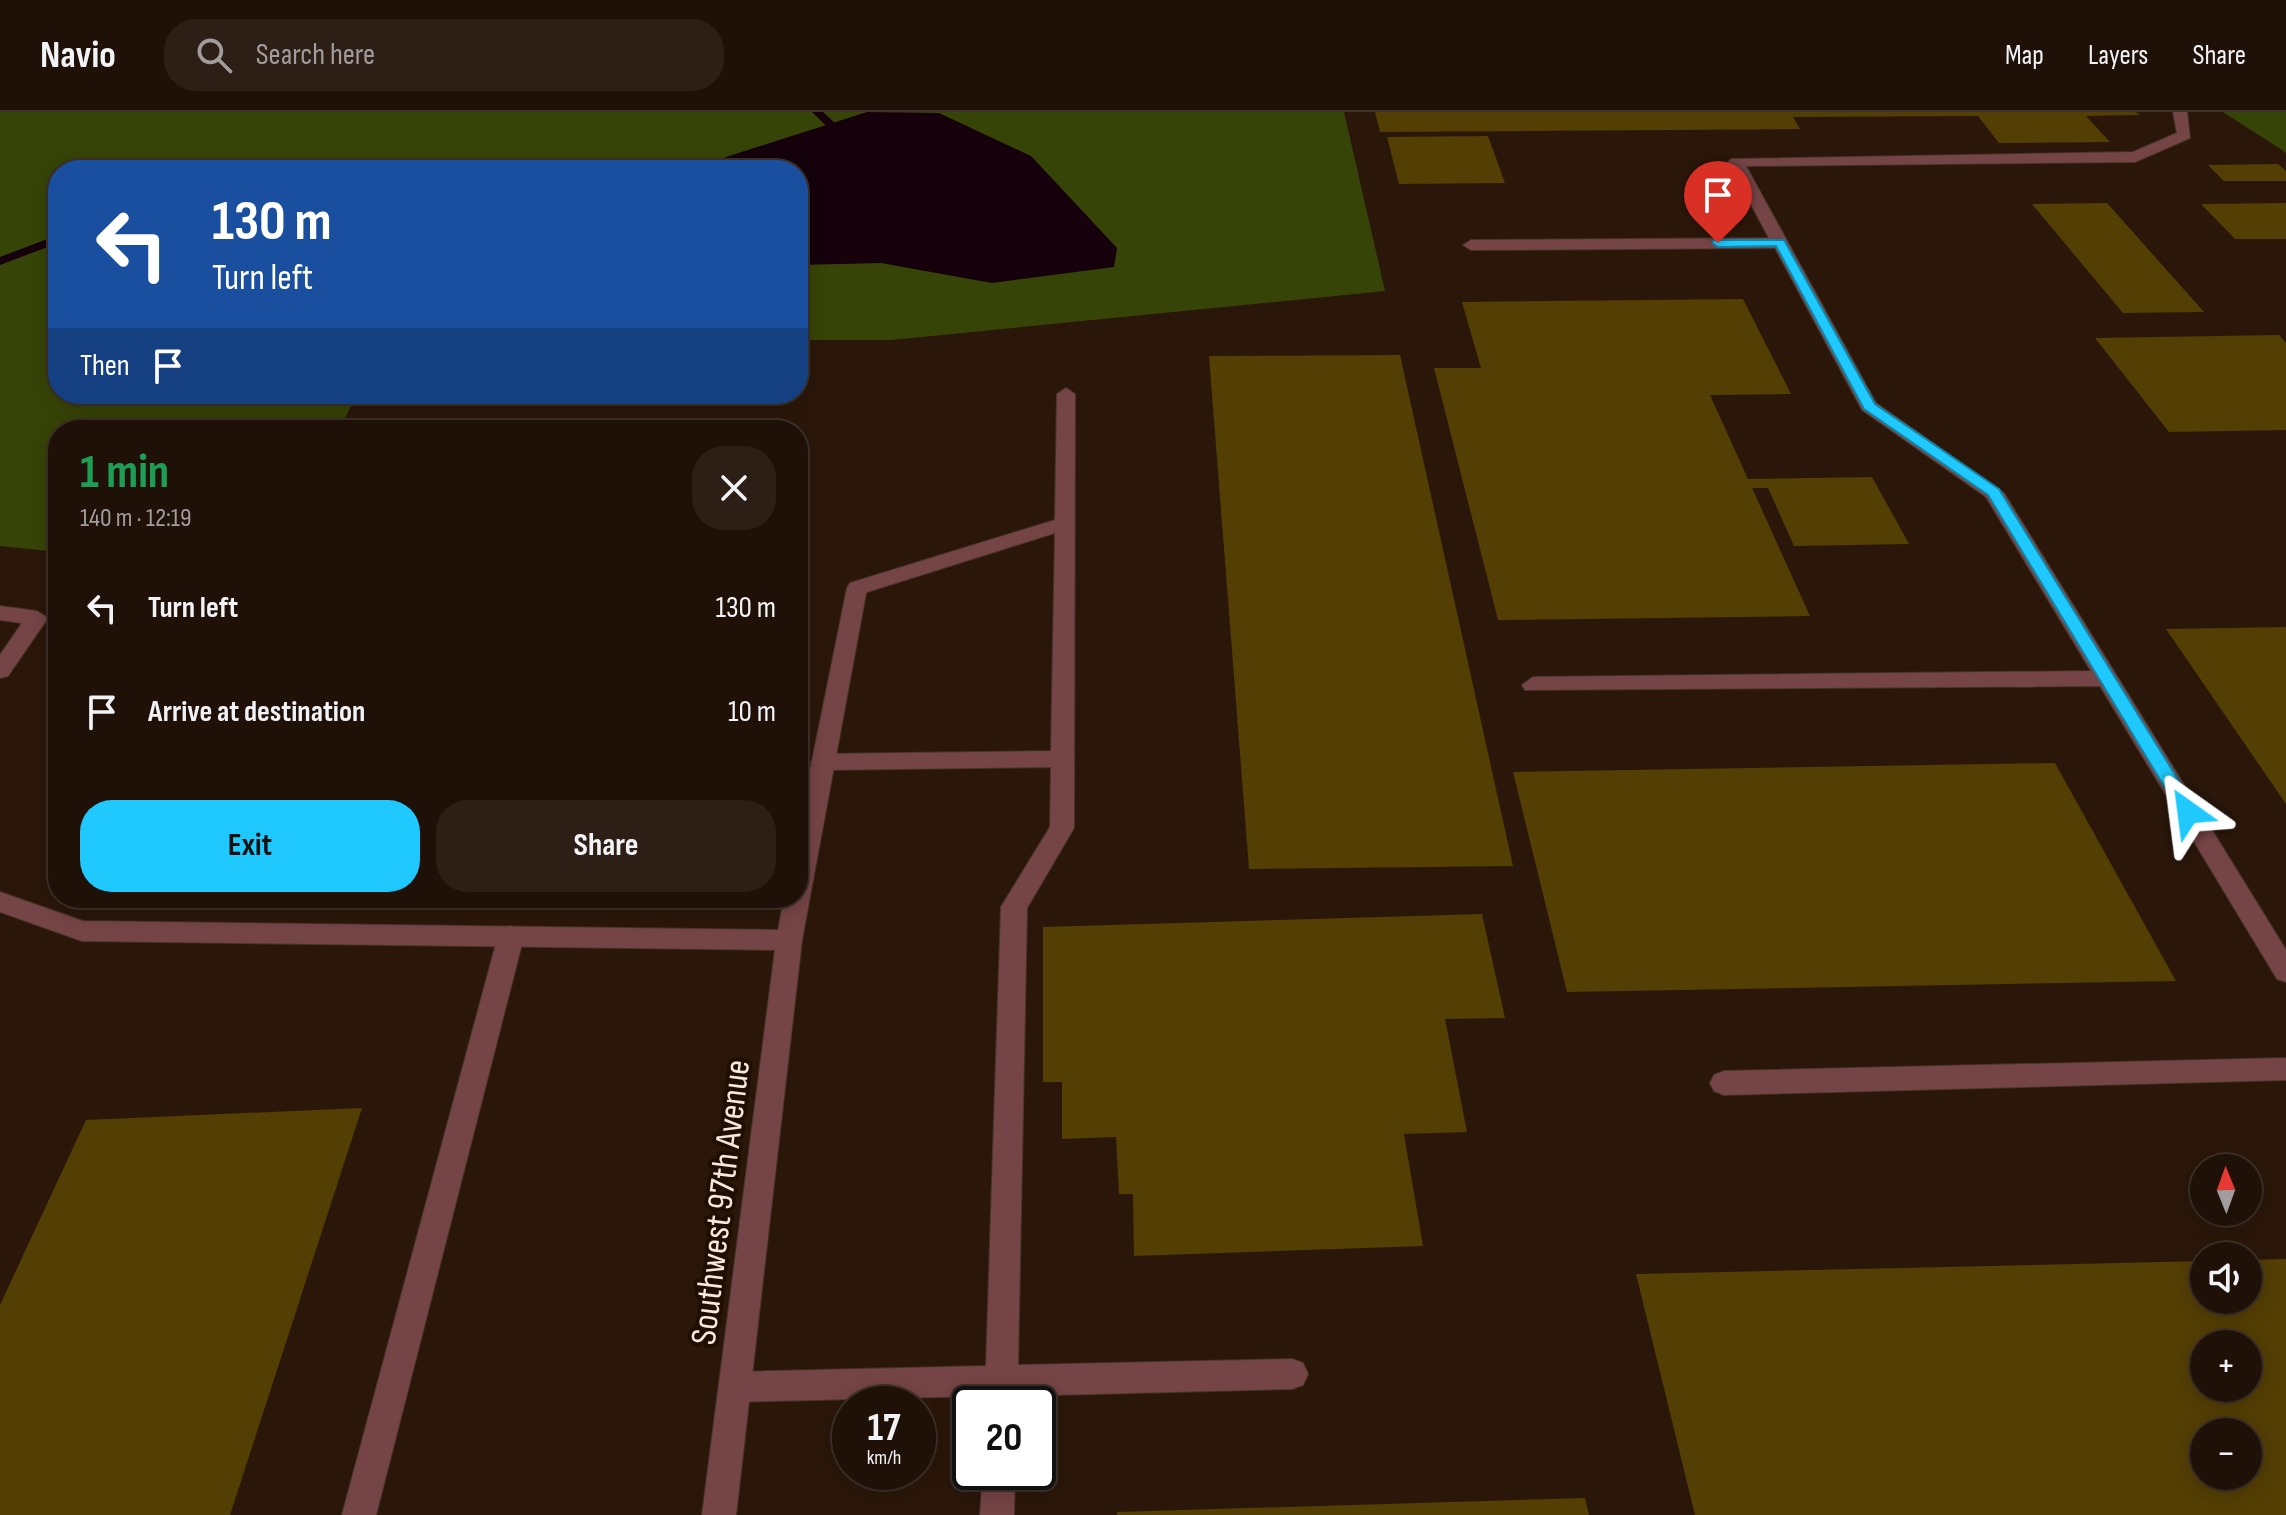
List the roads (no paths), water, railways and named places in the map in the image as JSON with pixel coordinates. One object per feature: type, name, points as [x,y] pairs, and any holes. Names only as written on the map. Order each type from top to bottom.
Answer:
[{"type":"street","points":[[2180,112],[2185,135],[2135,157],[1736,162],[1869,406],[1994,493],[2286,972]]},
{"type":"street","points":[[1471,245],[1780,243]]},
{"type":"street","points":[[1001,1386],[1014,907],[1062,828],[1066,394]]},
{"type":"street","name":"Southwest 97th Avenue","points":[[808,842],[857,588],[1065,523]]},
{"type":"street","points":[[0,613],[37,618],[0,671]]},
{"type":"street","points":[[1533,685],[2107,678]]},
{"type":"street","points":[[823,762],[1063,759]]},
{"type":"street","points":[[0,902],[82,931],[789,940]]},
{"type":"street","name":"Southwest 97th Avenue","points":[[719,1515],[795,908]]},
{"type":"street","points":[[359,1515],[511,936]]},
{"type":"street","points":[[1724,1083],[2286,1069]]},
{"type":"street","points":[[1056,1389],[1292,1374]]},
{"type":"street","points":[[735,1387],[952,1391]]},
{"type":"street","points":[[997,1515],[998,1490]]},
{"type":"waterway","points":[[817,112],[847,140]]},
{"type":"waterway","points":[[0,261],[48,243]]}]
